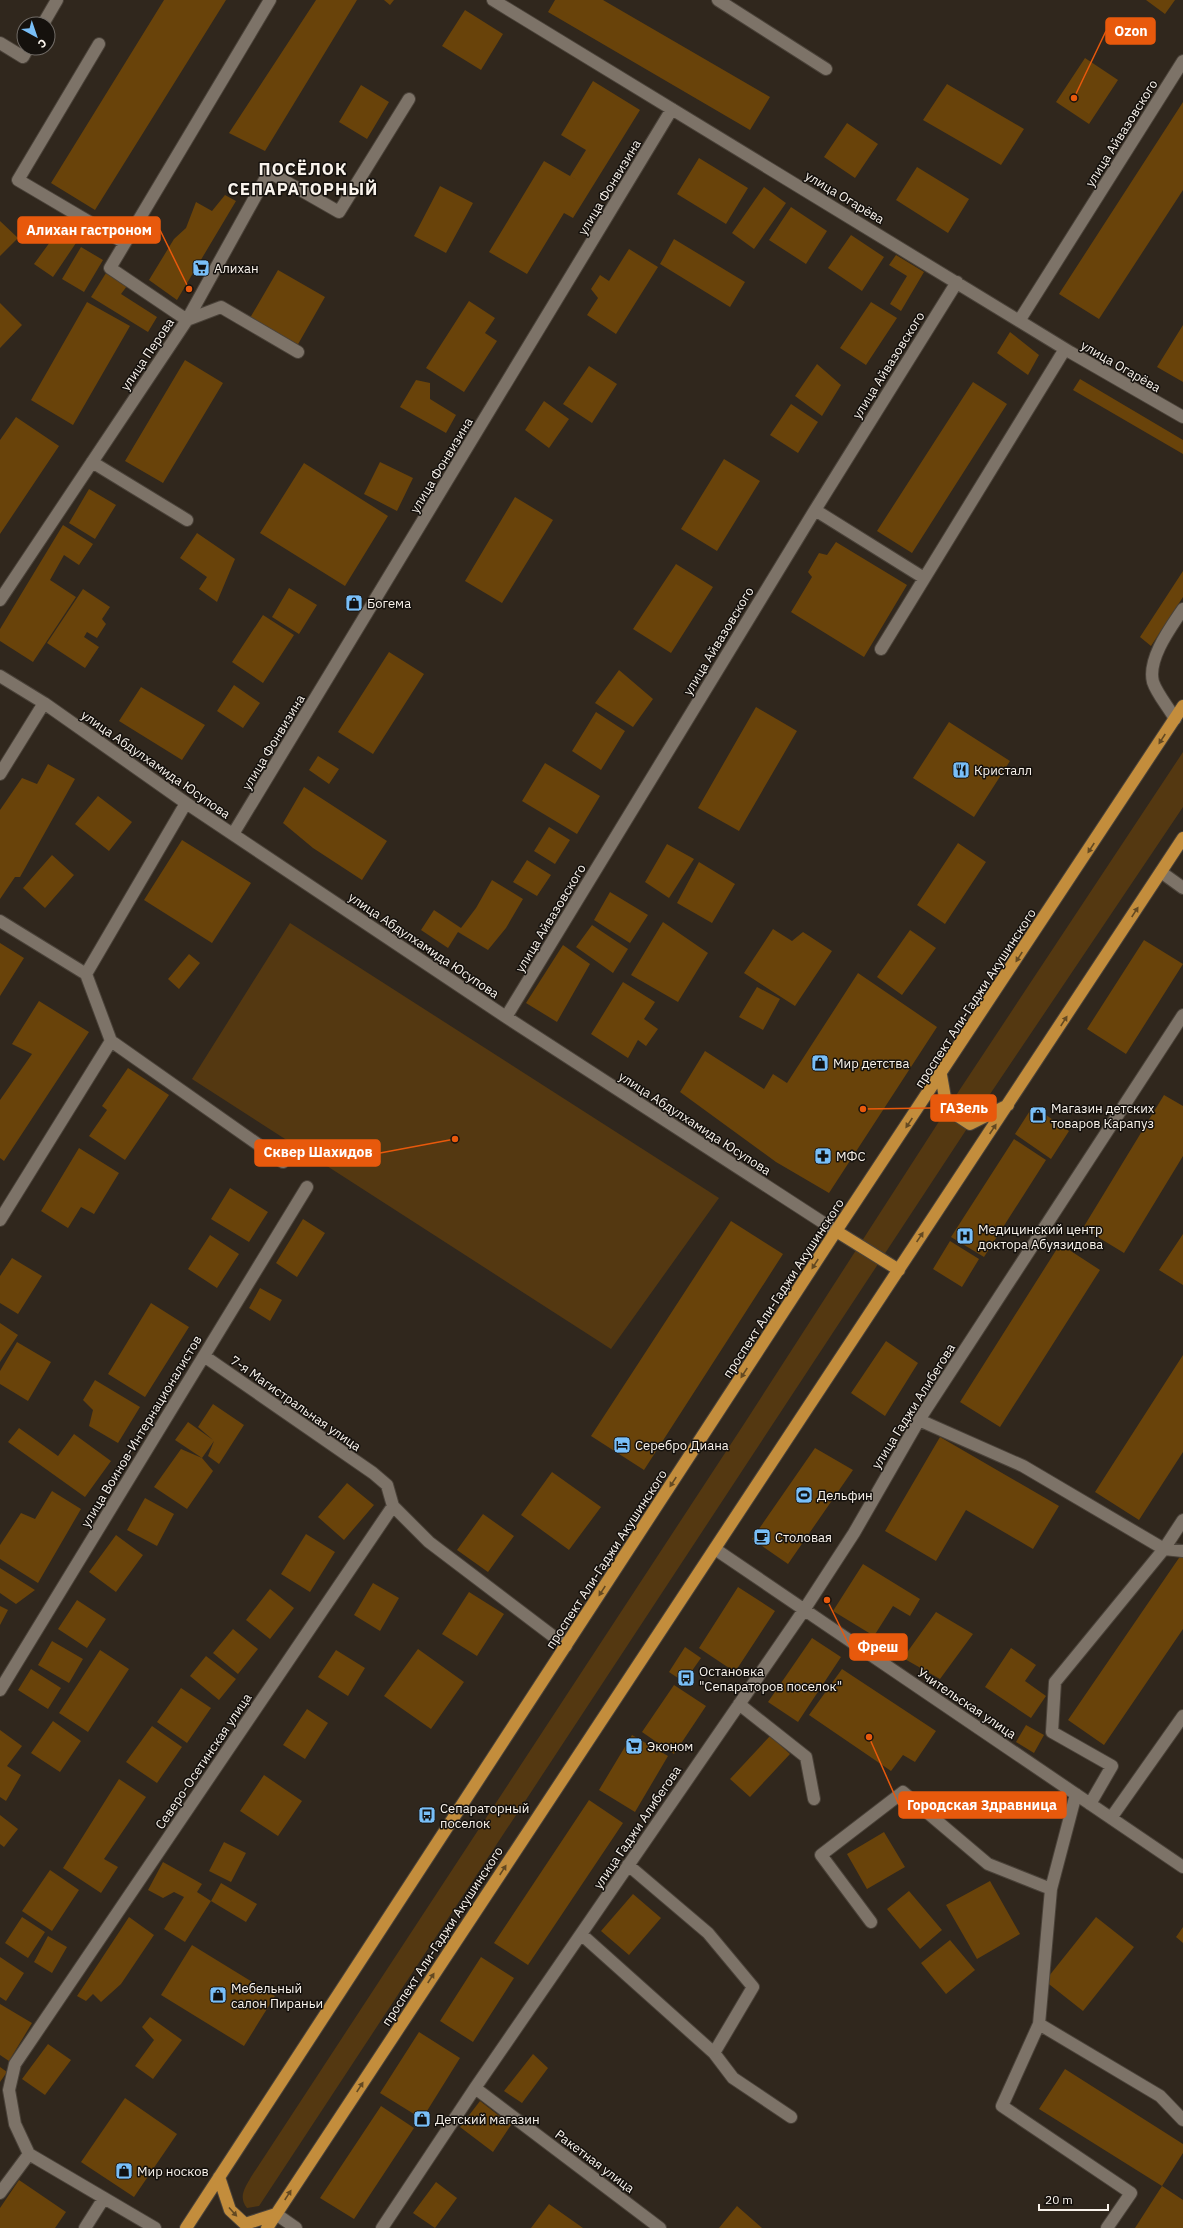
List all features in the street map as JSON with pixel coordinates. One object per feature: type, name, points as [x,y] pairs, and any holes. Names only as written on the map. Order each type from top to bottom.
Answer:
[{"type":"main road","name":"проспект Али-Гаджи Акушинского","points":[[186,2228],[836,1231],[941,1075],[1181,711]]},
{"type":"main road","name":"проспект Али-Гаджи Акушинского","points":[[267,2228],[1183,838]]},
{"type":"main road","points":[[941,1075],[947,1109],[970,1124],[1009,1104]]},
{"type":"main road","points":[[836,1231],[899,1270]]},
{"type":"main road","points":[[218,2177],[230,2210],[245,2224],[276,2214]]},
{"type":"street","points":[[47,16],[57,0]]},
{"type":"street","name":"улица Перова","points":[[0,600],[187,320],[110,268],[270,0]]},
{"type":"street","name":"улица Огарёва","points":[[493,0],[511,5],[672,109],[1065,349],[1183,418]]},
{"type":"street","points":[[718,0],[826,69]]},
{"type":"street","points":[[0,43],[16,53]]},
{"type":"street","points":[[100,44],[18,180],[125,243]]},
{"type":"street","name":"улица Айвазовского","points":[[1019,321],[1183,61]]},
{"type":"street","points":[[187,320],[269,172],[339,212],[409,99]]},
{"type":"street","name":"улица Фонвизина","points":[[234,834],[672,109]]},
{"type":"street","name":"улица Айвазовского","points":[[506,1017],[815,510],[957,282]]},
{"type":"street","points":[[187,320],[221,307],[298,352]]},
{"type":"street","points":[[881,649],[1065,349]]},
{"type":"street","points":[[92,462],[187,520]]},
{"type":"street","points":[[815,510],[924,578]]},
{"type":"street","points":[[1181,711],[1154,682],[1152,664],[1183,609]]},
{"type":"street","name":"улица Абдулхамида Юсупова","points":[[0,676],[44,703],[186,803],[506,1017],[836,1231]]},
{"type":"street","points":[[0,774],[44,703]]},
{"type":"street","points":[[86,974],[186,803]]},
{"type":"street","points":[[1161,872],[1183,888]]},
{"type":"street","points":[[0,921],[86,974],[111,1041],[283,1162]]},
{"type":"street","name":"улица Гаджи Алибегова","points":[[382,2228],[475,2088],[804,1610],[854,1533],[919,1420],[1183,1014]]},
{"type":"street","points":[[0,1220],[111,1041]]},
{"type":"street","name":"улица Воинов-Интернационалистов","points":[[0,1690],[307,1187]]},
{"type":"street","name":"7-я Магистральная улица","points":[[204,1356],[373,1473],[387,1485],[393,1506]]},
{"type":"street","points":[[919,1420],[1023,1466],[1164,1549],[1183,1551]]},
{"type":"street","points":[[393,1506],[429,1542],[566,1646]]},
{"type":"street","name":"Северо-Осетинская улица","points":[[29,2154],[15,2124],[9,2090],[15,2064],[393,1506]]},
{"type":"street","points":[[1090,1804],[1112,1766],[1052,1732],[1055,1682],[1164,1549],[1183,1520]]},
{"type":"street","name":"Учительская улица","points":[[715,1549],[1183,1867]]},
{"type":"street","points":[[739,1704],[806,1757],[814,1799]]},
{"type":"street","points":[[1111,1818],[1183,1716]]},
{"type":"street","points":[[871,1922],[821,1856],[903,1792],[988,1864],[1051,1889]]},
{"type":"street","points":[[1076,1794],[1051,1889],[1039,2024],[1002,2106],[1131,2193],[1107,2228]]},
{"type":"street","points":[[628,1865],[708,1933],[753,1987],[714,2053]]},
{"type":"street","points":[[581,1934],[714,2053],[733,2078],[791,2118]]},
{"type":"street","points":[[1039,2024],[1160,2096],[1183,2120]]},
{"type":"street","name":"Ракетная улица","points":[[475,2088],[660,2228]]},
{"type":"street","points":[[0,2193],[29,2154],[155,2228]]},
{"type":"street","points":[[85,2228],[104,2198]]},
{"type":"street","points":[[276,2214],[296,2228]]},
{"type":"shaded area","points":[[1183,752],[1183,807],[970,1124],[259,2206],[247,2208],[243,2200],[243,2192],[251,2177],[744,1424],[947,1109]]},
{"type":"shaded area","points":[[290,923],[719,1198],[611,1349],[192,1079]]},
{"type":"building","points":[[164,0],[226,0],[95,210],[51,183]]},
{"type":"building","points":[[316,0],[357,0],[265,151],[229,133]]},
{"type":"building","points":[[384,0],[394,0],[390,5]]},
{"type":"building","points":[[555,0],[603,0],[770,97],[750,130],[548,12]]},
{"type":"building","points":[[1146,0],[1175,0],[1165,14]]},
{"type":"building","points":[[465,10],[503,34],[481,70],[442,46]]},
{"type":"building","points":[[1085,58],[1118,80],[1089,124],[1056,102]]},
{"type":"building","points":[[593,81],[640,110],[573,218],[564,213],[527,274],[489,252],[544,161],[582,183],[570,176],[586,150],[561,135]]},
{"type":"building","points":[[947,84],[1024,129],[1001,165],[923,120]]},
{"type":"building","points":[[361,85],[389,102],[367,139],[339,122]]},
{"type":"building","points":[[1183,102],[1183,190],[1099,319],[1059,294]]},
{"type":"building","points":[[847,123],[878,144],[855,178],[824,157]]},
{"type":"building","points":[[699,158],[748,188],[726,224],[677,194]]},
{"type":"building","points":[[917,167],[969,199],[948,233],[896,200]]},
{"type":"building","points":[[440,186],[473,203],[446,253],[414,236]]},
{"type":"building","points":[[764,187],[786,203],[754,249],[732,233]]},
{"type":"building","points":[[225,195],[236,201],[177,300],[149,280],[174,239],[186,228],[196,202],[212,211]]},
{"type":"building","points":[[791,207],[827,231],[806,264],[769,240]]},
{"type":"building","points":[[0,221],[18,238],[0,256]]},
{"type":"building","points":[[58,231],[76,243],[53,277],[34,264]]},
{"type":"building","points":[[851,235],[884,257],[862,291],[828,268]]},
{"type":"building","points":[[674,239],[745,282],[730,307],[660,264]]},
{"type":"building","points":[[81,247],[103,260],[84,292],[62,279]]},
{"type":"building","points":[[629,249],[658,267],[616,334],[587,315],[598,298],[591,289],[600,275],[609,281]]},
{"type":"building","points":[[896,255],[924,272],[901,311],[890,304],[907,276],[889,265]]},
{"type":"building","points":[[278,270],[325,297],[297,346],[250,318]]},
{"type":"building","points":[[106,273],[127,286],[121,294],[157,317],[148,332],[91,297]]},
{"type":"building","points":[[469,301],[495,318],[485,333],[497,341],[464,392],[426,368]]},
{"type":"building","points":[[87,302],[130,326],[73,425],[31,400]]},
{"type":"building","points":[[871,302],[897,318],[866,365],[840,348]]},
{"type":"building","points":[[0,303],[22,325],[0,348]]},
{"type":"building","points":[[1183,325],[1183,382],[1157,367]]},
{"type":"building","points":[[1010,332],[1039,355],[1028,375],[997,353]]},
{"type":"building","points":[[185,360],[223,383],[163,483],[125,461]]},
{"type":"building","points":[[817,364],[841,385],[822,416],[795,396]]},
{"type":"building","points":[[589,366],[617,384],[592,423],[563,404]]},
{"type":"building","points":[[1080,379],[1183,440],[1183,454],[1073,390]]},
{"type":"building","points":[[416,380],[430,383],[430,399],[456,415],[446,433],[400,407]]},
{"type":"building","points":[[973,382],[1007,404],[912,553],[877,531]]},
{"type":"building","points":[[544,401],[569,419],[549,448],[525,430]]},
{"type":"building","points":[[791,404],[818,422],[798,453],[770,435]]},
{"type":"building","points":[[16,417],[59,446],[0,534],[0,440]]},
{"type":"building","points":[[724,459],[760,481],[717,551],[681,529]]},
{"type":"building","points":[[380,462],[413,478],[397,511],[364,494]]},
{"type":"building","points":[[304,463],[388,516],[345,586],[260,533]]},
{"type":"building","points":[[89,489],[116,505],[95,539],[69,523]]},
{"type":"building","points":[[515,497],[553,520],[502,603],[465,581]]},
{"type":"building","points":[[63,525],[93,544],[79,565],[64,555],[50,580],[76,597],[33,662],[0,641],[0,629]]},
{"type":"building","points":[[197,533],[235,559],[217,602],[199,589],[207,577],[180,558]]},
{"type":"building","points":[[836,542],[907,585],[864,657],[791,612],[812,577],[808,572],[819,553],[827,555]]},
{"type":"building","points":[[676,564],[713,587],[671,653],[633,629]]},
{"type":"building","points":[[1183,571],[1183,597],[1151,646],[1140,637]]},
{"type":"building","points":[[289,588],[317,605],[299,634],[272,617]]},
{"type":"building","points":[[83,589],[110,607],[102,619],[106,624],[97,638],[87,632],[84,637],[99,647],[85,668],[47,643]]},
{"type":"building","points":[[263,615],[294,635],[263,683],[232,662]]},
{"type":"building","points":[[389,652],[424,674],[373,754],[338,732]]},
{"type":"building","points":[[619,670],[653,699],[633,727],[595,703]]},
{"type":"building","points":[[234,685],[260,703],[243,728],[217,711]]},
{"type":"building","points":[[141,687],[205,725],[182,760],[119,721]]},
{"type":"building","points":[[756,707],[797,731],[739,831],[698,808]]},
{"type":"building","points":[[596,712],[625,731],[601,770],[572,751]]},
{"type":"building","name":"Кристалл","points":[[949,722],[1010,761],[974,817],[913,778]]},
{"type":"building","points":[[318,756],[339,769],[329,784],[309,770]]},
{"type":"building","points":[[545,763],[600,796],[577,834],[522,801]]},
{"type":"building","points":[[48,764],[75,779],[20,877],[15,877],[0,899],[0,810],[22,778],[37,784]]},
{"type":"building","points":[[304,787],[387,841],[362,880],[313,848],[283,823]]},
{"type":"building","points":[[98,796],[132,822],[109,851],[75,824]]},
{"type":"building","points":[[549,827],[570,840],[555,864],[534,851]]},
{"type":"building","points":[[182,840],[251,883],[212,943],[144,900]]},
{"type":"building","points":[[958,843],[986,862],[945,924],[917,905]]},
{"type":"building","points":[[667,844],[694,859],[669,898],[645,882]]},
{"type":"building","points":[[52,855],[74,875],[45,908],[23,888]]},
{"type":"building","points":[[527,860],[551,875],[537,896],[513,882]]},
{"type":"building","points":[[699,862],[735,884],[712,923],[677,903]]},
{"type":"building","points":[[492,880],[523,899],[506,928],[488,950],[458,932],[448,948],[421,930],[434,910],[461,928],[476,908]]},
{"type":"building","points":[[610,892],[648,915],[630,943],[594,920]]},
{"type":"building","points":[[663,922],[708,953],[678,1002],[631,975]]},
{"type":"building","points":[[592,925],[628,949],[613,973],[576,947]]},
{"type":"building","points":[[773,929],[792,941],[803,932],[832,951],[795,1006],[744,973]]},
{"type":"building","points":[[910,930],[936,948],[902,995],[877,977]]},
{"type":"building","points":[[1144,940],[1183,964],[1126,1054],[1087,1029]]},
{"type":"building","points":[[0,943],[24,958],[0,996]]},
{"type":"building","points":[[563,945],[590,964],[557,1022],[526,1003]]},
{"type":"building","points":[[189,954],[200,963],[179,989],[168,979]]},
{"type":"building","points":[[858,973],[937,1027],[829,1193],[776,1162],[680,1092],[705,1051],[764,1089],[773,1074],[787,1083]]},
{"type":"building","points":[[623,982],[655,1002],[644,1019],[658,1029],[646,1046],[638,1040],[628,1058],[591,1034]]},
{"type":"building","points":[[757,987],[780,999],[763,1030],[739,1017]]},
{"type":"building","points":[[39,1001],[89,1032],[4,1161],[0,1158],[0,1100],[32,1054],[12,1044]]},
{"type":"building","points":[[128,1068],[169,1095],[125,1160],[89,1136],[107,1110],[102,1106]]},
{"type":"building","points":[[1164,1095],[1183,1106],[1183,1156],[1124,1253],[1083,1228]]},
{"type":"building","points":[[1033,1106],[1069,1131],[1051,1159],[1015,1134]]},
{"type":"building","points":[[1014,1139],[1046,1160],[984,1257],[951,1237]]},
{"type":"building","points":[[79,1148],[119,1173],[94,1214],[81,1207],[68,1228],[41,1211]]},
{"type":"building","points":[[230,1188],[268,1212],[249,1242],[211,1219]]},
{"type":"building","points":[[303,1219],[325,1233],[297,1277],[276,1263]]},
{"type":"building","points":[[731,1221],[783,1254],[644,1470],[591,1436]]},
{"type":"building","points":[[1183,1234],[1183,1285],[1159,1270]]},
{"type":"building","points":[[210,1235],[239,1254],[217,1288],[188,1269]]},
{"type":"building","points":[[950,1241],[979,1259],[962,1287],[933,1269]]},
{"type":"building","points":[[1060,1244],[1100,1270],[1000,1427],[960,1402]]},
{"type":"building","points":[[12,1258],[42,1276],[18,1314],[0,1303],[0,1276]]},
{"type":"building","points":[[260,1288],[282,1300],[270,1321],[249,1308]]},
{"type":"building","points":[[151,1303],[189,1327],[145,1397],[108,1374]]},
{"type":"building","points":[[0,1323],[18,1335],[0,1362]]},
{"type":"building","points":[[886,1341],[918,1363],[885,1416],[851,1393]]},
{"type":"building","points":[[17,1342],[51,1362],[28,1401],[0,1384],[0,1371]]},
{"type":"building","points":[[1183,1355],[1183,1452],[1139,1520],[1095,1492]]},
{"type":"building","points":[[95,1380],[140,1407],[118,1443],[89,1426],[93,1410],[83,1400]]},
{"type":"building","points":[[213,1404],[244,1425],[219,1464],[208,1456],[214,1441],[202,1458],[175,1440],[188,1422],[213,1440],[198,1427]]},
{"type":"building","points":[[19,1428],[58,1456],[74,1434],[111,1461],[85,1497],[8,1442]]},
{"type":"building","points":[[940,1437],[1059,1506],[1033,1549],[966,1510],[936,1561],[885,1531]]},
{"type":"building","points":[[815,1448],[853,1470],[788,1564],[752,1539]]},
{"type":"building","points":[[181,1449],[202,1458],[213,1471],[187,1509],[154,1487]]},
{"type":"building","points":[[552,1472],[601,1507],[569,1550],[521,1515]]},
{"type":"building","points":[[347,1483],[374,1505],[344,1540],[318,1517]]},
{"type":"building","points":[[52,1491],[81,1509],[38,1583],[0,1559],[0,1545],[21,1513],[35,1519]]},
{"type":"building","points":[[145,1498],[174,1514],[157,1546],[127,1530]]},
{"type":"building","points":[[483,1514],[514,1536],[488,1572],[457,1550]]},
{"type":"building","points":[[306,1534],[335,1552],[310,1592],[281,1574]]},
{"type":"building","points":[[116,1535],[143,1555],[116,1592],[89,1572]]},
{"type":"building","points":[[1181,1555],[1183,1557],[1183,1629],[1104,1745],[1068,1720]]},
{"type":"building","points":[[863,1564],[920,1599],[910,1616],[893,1606],[874,1636],[833,1611]]},
{"type":"building","points":[[0,1568],[35,1590],[16,1604],[0,1593]]},
{"type":"building","points":[[373,1583],[399,1598],[380,1631],[354,1615]]},
{"type":"building","points":[[738,1587],[775,1611],[735,1672],[699,1648]]},
{"type":"building","points":[[270,1589],[294,1608],[270,1639],[246,1620]]},
{"type":"building","points":[[469,1592],[504,1614],[477,1656],[442,1634]]},
{"type":"building","points":[[77,1600],[106,1619],[87,1648],[58,1629]]},
{"type":"building","points":[[0,1606],[8,1610],[0,1625]]},
{"type":"building","points":[[936,1612],[973,1634],[940,1679],[903,1658]]},
{"type":"building","points":[[233,1629],[258,1649],[238,1674],[213,1653]]},
{"type":"building","points":[[812,1638],[841,1657],[798,1722],[768,1702]]},
{"type":"building","points":[[52,1641],[83,1659],[69,1683],[38,1665]]},
{"type":"building","points":[[685,1647],[701,1658],[684,1682],[669,1672]]},
{"type":"building","points":[[1011,1648],[1036,1665],[1025,1681],[1046,1696],[1031,1718],[985,1687]]},
{"type":"building","points":[[418,1649],[464,1682],[431,1729],[384,1696]]},
{"type":"building","points":[[100,1650],[129,1669],[88,1732],[59,1713]]},
{"type":"building","points":[[336,1650],[365,1668],[348,1696],[318,1677]]},
{"type":"building","points":[[206,1656],[236,1679],[219,1700],[190,1676]]},
{"type":"building","points":[[31,1669],[61,1688],[48,1709],[18,1690]]},
{"type":"building","points":[[842,1669],[936,1731],[915,1762],[903,1755],[891,1771],[809,1715]]},
{"type":"building","points":[[674,1685],[706,1706],[674,1754],[642,1732]]},
{"type":"building","points":[[181,1688],[211,1708],[187,1743],[157,1722]]},
{"type":"building","points":[[307,1709],[328,1723],[305,1759],[283,1745]]},
{"type":"building","points":[[53,1721],[81,1741],[60,1772],[31,1753]]},
{"type":"building","points":[[1026,1725],[1044,1735],[1034,1753],[1016,1742]]},
{"type":"building","points":[[152,1726],[182,1747],[157,1783],[126,1762]]},
{"type":"building","points":[[0,1730],[22,1746],[7,1766],[21,1775],[6,1801],[0,1797]]},
{"type":"building","points":[[632,1735],[668,1756],[635,1812],[599,1790]]},
{"type":"building","points":[[770,1736],[790,1754],[750,1797],[730,1779]]},
{"type":"building","points":[[264,1775],[302,1801],[278,1836],[240,1811]]},
{"type":"building","points":[[119,1779],[146,1797],[104,1859],[118,1867],[101,1893],[63,1868]]},
{"type":"building","points":[[589,1800],[623,1823],[528,1965],[494,1943]]},
{"type":"building","points":[[0,1815],[18,1829],[4,1847],[0,1844]]},
{"type":"building","points":[[884,1832],[905,1867],[867,1889],[847,1854]]},
{"type":"building","points":[[224,1842],[246,1853],[231,1882],[209,1871]]},
{"type":"building","points":[[163,1862],[202,1884],[197,1892],[211,1901],[185,1942],[164,1929],[184,1897],[174,1892],[163,1898],[148,1890]]},
{"type":"building","points":[[50,1870],[79,1890],[52,1931],[22,1911]]},
{"type":"building","points":[[990,1881],[1020,1934],[977,1959],[946,1905]]},
{"type":"building","points":[[221,1883],[257,1904],[246,1922],[211,1901]]},
{"type":"building","points":[[909,1891],[942,1930],[920,1949],[887,1909]]},
{"type":"building","points":[[633,1894],[661,1918],[629,1955],[601,1931]]},
{"type":"building","points":[[22,1917],[45,1932],[28,1958],[5,1943]]},
{"type":"building","points":[[129,1917],[154,1935],[121,1984],[101,2002],[93,1994],[86,2001],[77,1996]]},
{"type":"building","points":[[1096,1917],[1134,1947],[1083,2011],[1045,1981]]},
{"type":"building","points":[[1183,1927],[1183,1943],[1176,1937]]},
{"type":"building","points":[[48,1936],[67,1947],[52,1973],[34,1962]]},
{"type":"building","points":[[950,1940],[975,1970],[946,1994],[921,1963]]},
{"type":"building","name":"Мебельный салон Пираньи","points":[[192,1945],[275,1996],[244,2046],[161,1995]]},
{"type":"building","points":[[0,1957],[24,1973],[6,2001],[0,1997]]},
{"type":"building","points":[[481,1957],[514,1978],[473,2042],[440,2021]]},
{"type":"building","points":[[0,2004],[32,2023],[9,2061],[0,2055]]},
{"type":"building","points":[[150,2017],[182,2040],[153,2079],[135,2066],[154,2040],[142,2027]]},
{"type":"building","points":[[419,2032],[460,2058],[422,2119],[380,2093]]},
{"type":"building","points":[[48,2044],[71,2060],[45,2095],[22,2079]]},
{"type":"building","points":[[533,2054],[548,2068],[522,2103],[504,2091]]},
{"type":"building","points":[[0,2067],[7,2072],[0,2082]]},
{"type":"building","points":[[1065,2069],[1183,2144],[1183,2153],[1162,2186],[1039,2109]]},
{"type":"building","points":[[125,2098],[177,2134],[134,2197],[81,2162]]},
{"type":"building","points":[[480,2101],[511,2125],[493,2152],[460,2127]]},
{"type":"building","points":[[381,2106],[414,2128],[354,2219],[320,2198]]},
{"type":"building","points":[[19,2180],[66,2212],[55,2228],[0,2228],[0,2208]]},
{"type":"building","points":[[436,2182],[457,2198],[435,2228],[413,2213]]},
{"type":"building","points":[[1162,2186],[1183,2200],[1183,2228],[1135,2228]]},
{"type":"building","points":[[549,2204],[583,2228],[531,2228]]},
{"type":"building","points":[[737,2206],[762,2228],[719,2228]]},
{"type":"place","name":"Ozon","points":[[1074,98]]},
{"type":"place","name":"Алихан","points":[[201,268]]},
{"type":"place","name":"Алихан гастроном","points":[[189,289]]},
{"type":"place","name":"Богема","points":[[354,603]]},
{"type":"place","name":"Кристалл","points":[[961,770]]},
{"type":"place","name":"Мир детства","points":[[820,1063]]},
{"type":"place","name":"ГАЗель","points":[[863,1109]]},
{"type":"place","name":"Магазин детских товаров Карапуз","points":[[1038,1115]]},
{"type":"place","name":"Сквер Шахидов","points":[[455,1139]]},
{"type":"place","name":"МФС","points":[[823,1156]]},
{"type":"place","name":"Медицинский центр доктора Абуязидова","points":[[965,1236]]},
{"type":"place","name":"Серебро Диана","points":[[622,1445]]},
{"type":"place","name":"Дельфин","points":[[804,1495]]},
{"type":"place","name":"Столовая","points":[[762,1537]]},
{"type":"place","name":"Фреш","points":[[827,1600]]},
{"type":"place","name":"Остановка \"Сепараторов поселок\"","points":[[686,1678]]},
{"type":"place","name":"Городская Здравница","points":[[869,1737]]},
{"type":"place","name":"Эконом","points":[[634,1746]]},
{"type":"place","name":"Сепараторный поселок","points":[[427,1815]]},
{"type":"place","name":"Мебельный салон Пираньи","points":[[218,1995]]},
{"type":"place","name":"Детский магазин","points":[[422,2119]]},
{"type":"place","name":"Мир носков","points":[[124,2171]]},
{"type":"district","name":"ПОСЁЛОК СЕПАРАТОРНЫЙ","points":[[303,179]]}]
